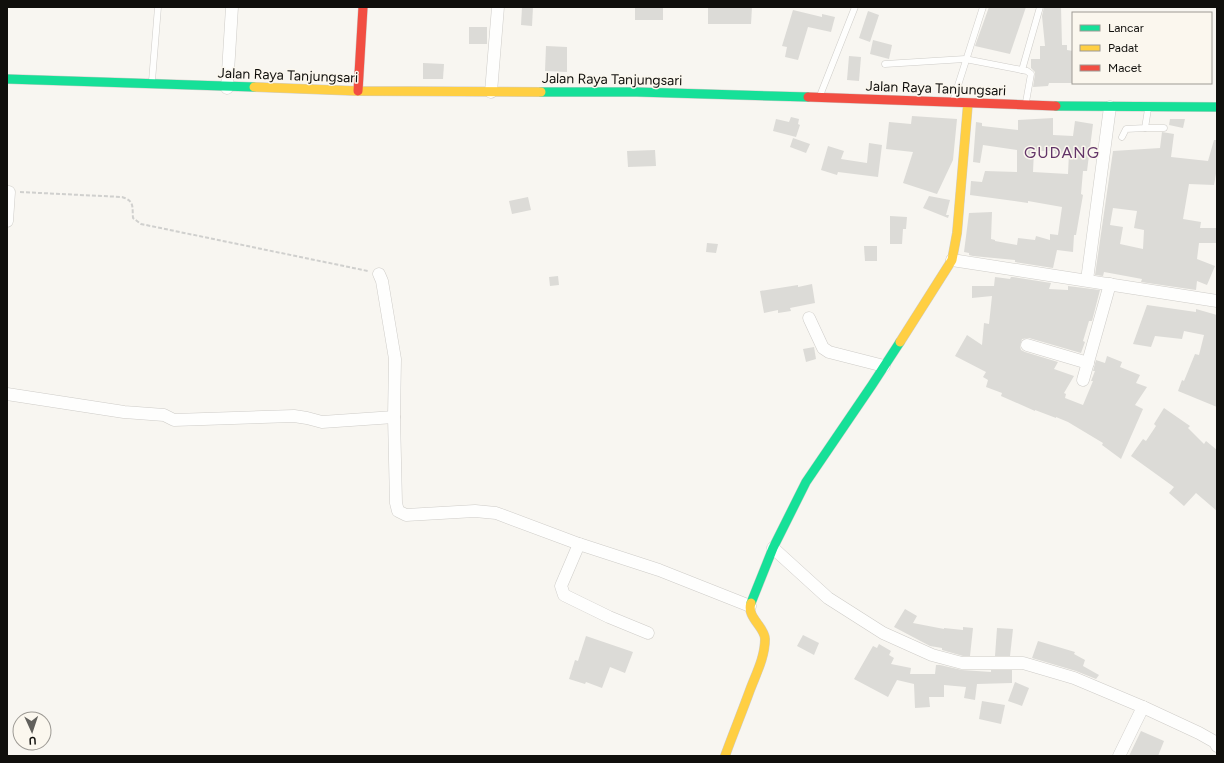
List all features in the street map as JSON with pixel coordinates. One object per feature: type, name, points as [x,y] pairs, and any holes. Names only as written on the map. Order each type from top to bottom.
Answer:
[{"type":"main road","points":[[358,91],[363,7]]},
{"type":"main road","name":"Jalan Raya Tanjungsari","points":[[7,79],[227,88],[358,91],[751,94],[1026,105],[1110,107],[1217,106]]},
{"type":"main road","points":[[725,756],[759,667],[764,649],[765,637],[753,617],[750,606],[773,548],[806,482],[884,366],[952,260],[957,233],[968,103]]},
{"type":"street","points":[[227,88],[232,7]]},
{"type":"street","points":[[491,92],[498,7]]},
{"type":"street","points":[[1087,280],[1110,107]]},
{"type":"street","points":[[7,221],[8,192]]},
{"type":"street","points":[[952,260],[1217,301]]},
{"type":"street","points":[[379,274],[382,281],[395,359],[394,417],[396,503],[397,509],[400,513],[406,515],[475,511],[496,513],[579,544],[659,570],[750,606]]},
{"type":"street","points":[[1083,380],[1110,284]]},
{"type":"street","points":[[809,318],[823,348],[829,352],[884,366]]},
{"type":"street","points":[[1026,345],[1088,363]]},
{"type":"street","points":[[7,394],[124,412],[167,416],[174,420],[294,416],[322,422],[394,417]]},
{"type":"street","points":[[579,544],[561,586],[564,595],[609,617],[648,633]]},
{"type":"street","points":[[773,548],[828,598],[883,632],[932,655],[962,663],[1023,663],[1074,678],[1143,707],[1199,733],[1215,742],[1217,746]]},
{"type":"street","points":[[1118,756],[1143,707]]},
{"type":"lane","points":[[152,85],[158,7]]},
{"type":"lane","points":[[819,97],[855,7]]},
{"type":"lane","points":[[953,102],[983,7]]},
{"type":"lane","points":[[1022,70],[1040,7]]},
{"type":"lane","points":[[885,64],[966,59],[1028,71],[1031,74],[1026,105]]},
{"type":"lane","points":[[1145,128],[1149,107]]},
{"type":"lane","points":[[1122,137],[1124,131],[1128,128],[1164,128]]},
{"type":"path","points":[[8,192],[122,197],[129,199],[132,203],[133,218],[141,224],[379,274]]},
{"type":"building","points":[[522,7],[533,7],[532,26],[521,25]]},
{"type":"building","points":[[635,7],[663,7],[663,20],[635,20]]},
{"type":"building","points":[[708,7],[752,7],[751,24],[708,24]]},
{"type":"building","points":[[989,7],[1026,7],[1010,54],[975,46]]},
{"type":"building","points":[[1044,7],[1061,7],[1062,45],[1067,45],[1067,50],[1072,51],[1072,83],[1049,83],[1048,86],[1033,87],[1035,72],[1031,68],[1031,59],[1040,59],[1040,46],[1045,46],[1042,16]]},
{"type":"building","points":[[793,10],[822,17],[822,14],[835,17],[831,32],[808,27],[798,60],[785,57],[787,47],[782,46]]},
{"type":"building","points":[[868,11],[879,15],[870,42],[859,38]]},
{"type":"building","points":[[469,27],[487,27],[487,44],[469,44]]},
{"type":"building","points":[[873,40],[892,45],[889,59],[870,54]]},
{"type":"building","points":[[546,46],[567,47],[567,72],[545,71]]},
{"type":"building","points":[[849,56],[861,57],[859,81],[847,80]]},
{"type":"building","points":[[423,63],[444,64],[443,79],[423,79]]},
{"type":"building","points":[[912,116],[957,119],[953,160],[937,194],[903,183],[913,152],[886,149],[889,122],[911,124]]},
{"type":"building","points":[[791,117],[799,119],[798,124],[800,125],[796,137],[773,131],[776,119],[789,122]]},
{"type":"building","points":[[1053,118],[1053,135],[1073,136],[1075,121],[1093,124],[1087,171],[1083,171],[1081,194],[1083,195],[1076,235],[1074,235],[1073,252],[1057,250],[1053,268],[1015,262],[1015,260],[973,256],[964,252],[969,213],[992,212],[991,239],[995,241],[1017,245],[1018,238],[1035,240],[1036,236],[1050,240],[1050,234],[1058,235],[1062,207],[1028,201],[1028,203],[970,195],[971,181],[982,182],[985,171],[1017,172],[1017,150],[983,145],[980,163],[973,162],[976,122],[982,123],[982,126],[1018,130],[1018,120]],"holes":[[[1034,151],[1055,151],[1055,154],[1069,153],[1068,174],[1033,172]]]},
{"type":"building","points":[[1170,119],[1185,119],[1183,128],[1169,125]]},
{"type":"building","points":[[1162,132],[1174,134],[1171,157],[1208,161],[1214,140],[1217,140],[1217,168],[1214,185],[1189,184],[1183,219],[1201,222],[1200,228],[1217,228],[1217,243],[1199,243],[1197,259],[1215,266],[1207,285],[1197,281],[1196,290],[1141,282],[1142,279],[1104,272],[1103,276],[1095,275],[1113,151],[1160,148]],"holes":[[[1113,208],[1137,211],[1134,228],[1144,230],[1143,249],[1120,244],[1123,227],[1110,225]]]},
{"type":"building","points":[[793,138],[810,144],[806,153],[790,147]]},
{"type":"building","points":[[869,143],[882,145],[878,177],[838,172],[837,175],[821,170],[828,146],[844,151],[841,159],[867,163]]},
{"type":"building","points":[[655,150],[656,166],[628,167],[627,151]]},
{"type":"building","points":[[929,196],[950,200],[946,215],[949,215],[948,218],[923,208]]},
{"type":"building","points":[[528,197],[531,210],[512,214],[509,201]]},
{"type":"building","points":[[890,216],[907,217],[906,229],[903,229],[902,244],[890,244]]},
{"type":"building","points":[[707,243],[718,244],[716,253],[706,252]]},
{"type":"building","points":[[864,246],[877,246],[877,261],[865,261]]},
{"type":"building","points":[[558,276],[559,285],[550,286],[549,277]]},
{"type":"building","points":[[995,277],[1010,279],[1013,277],[1051,283],[1049,289],[1068,290],[1068,286],[1100,290],[1092,321],[1089,321],[1083,341],[1085,342],[1081,353],[1029,338],[1022,339],[1020,346],[1021,350],[1025,352],[1058,362],[1054,369],[1074,376],[1064,393],[1066,394],[1065,398],[1083,405],[1093,381],[1091,381],[1095,371],[1093,371],[1096,360],[1105,363],[1107,356],[1122,362],[1120,367],[1140,375],[1136,383],[1147,387],[1135,405],[1143,409],[1121,459],[1102,445],[1103,443],[1068,422],[1035,411],[1001,396],[1002,393],[986,387],[988,380],[983,377],[986,372],[955,356],[967,335],[982,345],[984,323],[989,324],[992,296],[972,298],[972,286],[994,286]]},
{"type":"building","points":[[812,284],[815,303],[790,308],[791,311],[778,313],[778,310],[764,313],[760,291]]},
{"type":"building","points":[[1147,305],[1196,312],[1196,309],[1217,315],[1217,407],[1178,391],[1182,380],[1184,381],[1195,354],[1199,355],[1204,335],[1184,331],[1182,339],[1155,336],[1151,347],[1133,344]]},
{"type":"building","points":[[814,347],[816,359],[806,362],[803,349]]},
{"type":"building","points":[[1164,408],[1190,426],[1188,428],[1204,444],[1206,441],[1217,450],[1217,511],[1196,493],[1184,506],[1169,493],[1174,487],[1131,456],[1143,439],[1146,441],[1156,426],[1154,424]]},
{"type":"building","points":[[905,609],[917,616],[913,623],[944,629],[963,630],[963,627],[973,628],[970,656],[963,656],[942,650],[942,648],[930,646],[894,627]]},
{"type":"building","points":[[997,628],[1013,629],[1010,656],[995,656]]},
{"type":"building","points":[[803,635],[819,643],[814,655],[797,646]]},
{"type":"building","points":[[586,636],[633,652],[625,673],[610,667],[602,688],[586,682],[585,684],[569,679],[575,660],[578,661]]},
{"type":"building","points":[[1038,641],[1075,652],[1074,654],[1085,660],[1083,666],[1099,675],[1096,679],[1076,671],[1032,658]]},
{"type":"building","points":[[879,644],[891,651],[889,655],[894,658],[891,664],[911,668],[910,674],[935,674],[936,665],[962,670],[991,672],[991,670],[1012,670],[1012,683],[977,684],[975,700],[964,698],[966,687],[944,685],[944,697],[929,697],[930,707],[915,708],[914,684],[897,680],[888,697],[854,679],[873,646],[877,648]]},
{"type":"building","points":[[1015,682],[1029,688],[1022,706],[1008,701]]},
{"type":"building","points":[[982,701],[1005,705],[1001,724],[979,719]]},
{"type":"building","points":[[1141,731],[1164,741],[1158,756],[1129,756]]},
{"type":"traffic: fast","points":[[7,79],[254,87]]},
{"type":"traffic: fast","points":[[541,92],[637,92],[808,97]]},
{"type":"traffic: fast","points":[[1056,106],[1217,107]]},
{"type":"traffic: fast","points":[[751,603],[773,548],[806,482],[900,342]]},
{"type":"traffic: slow","points":[[254,87],[358,91],[541,92]]},
{"type":"traffic: slow","points":[[900,342],[952,260],[957,233],[968,103]]},
{"type":"traffic: slow","points":[[725,756],[764,652],[764,635],[751,613],[751,603]]},
{"type":"traffic: jam","points":[[358,91],[363,7]]},
{"type":"traffic: jam","points":[[808,97],[1056,106]]},
{"type":"district","name":"GUDANG","points":[[1062,152]]}]
